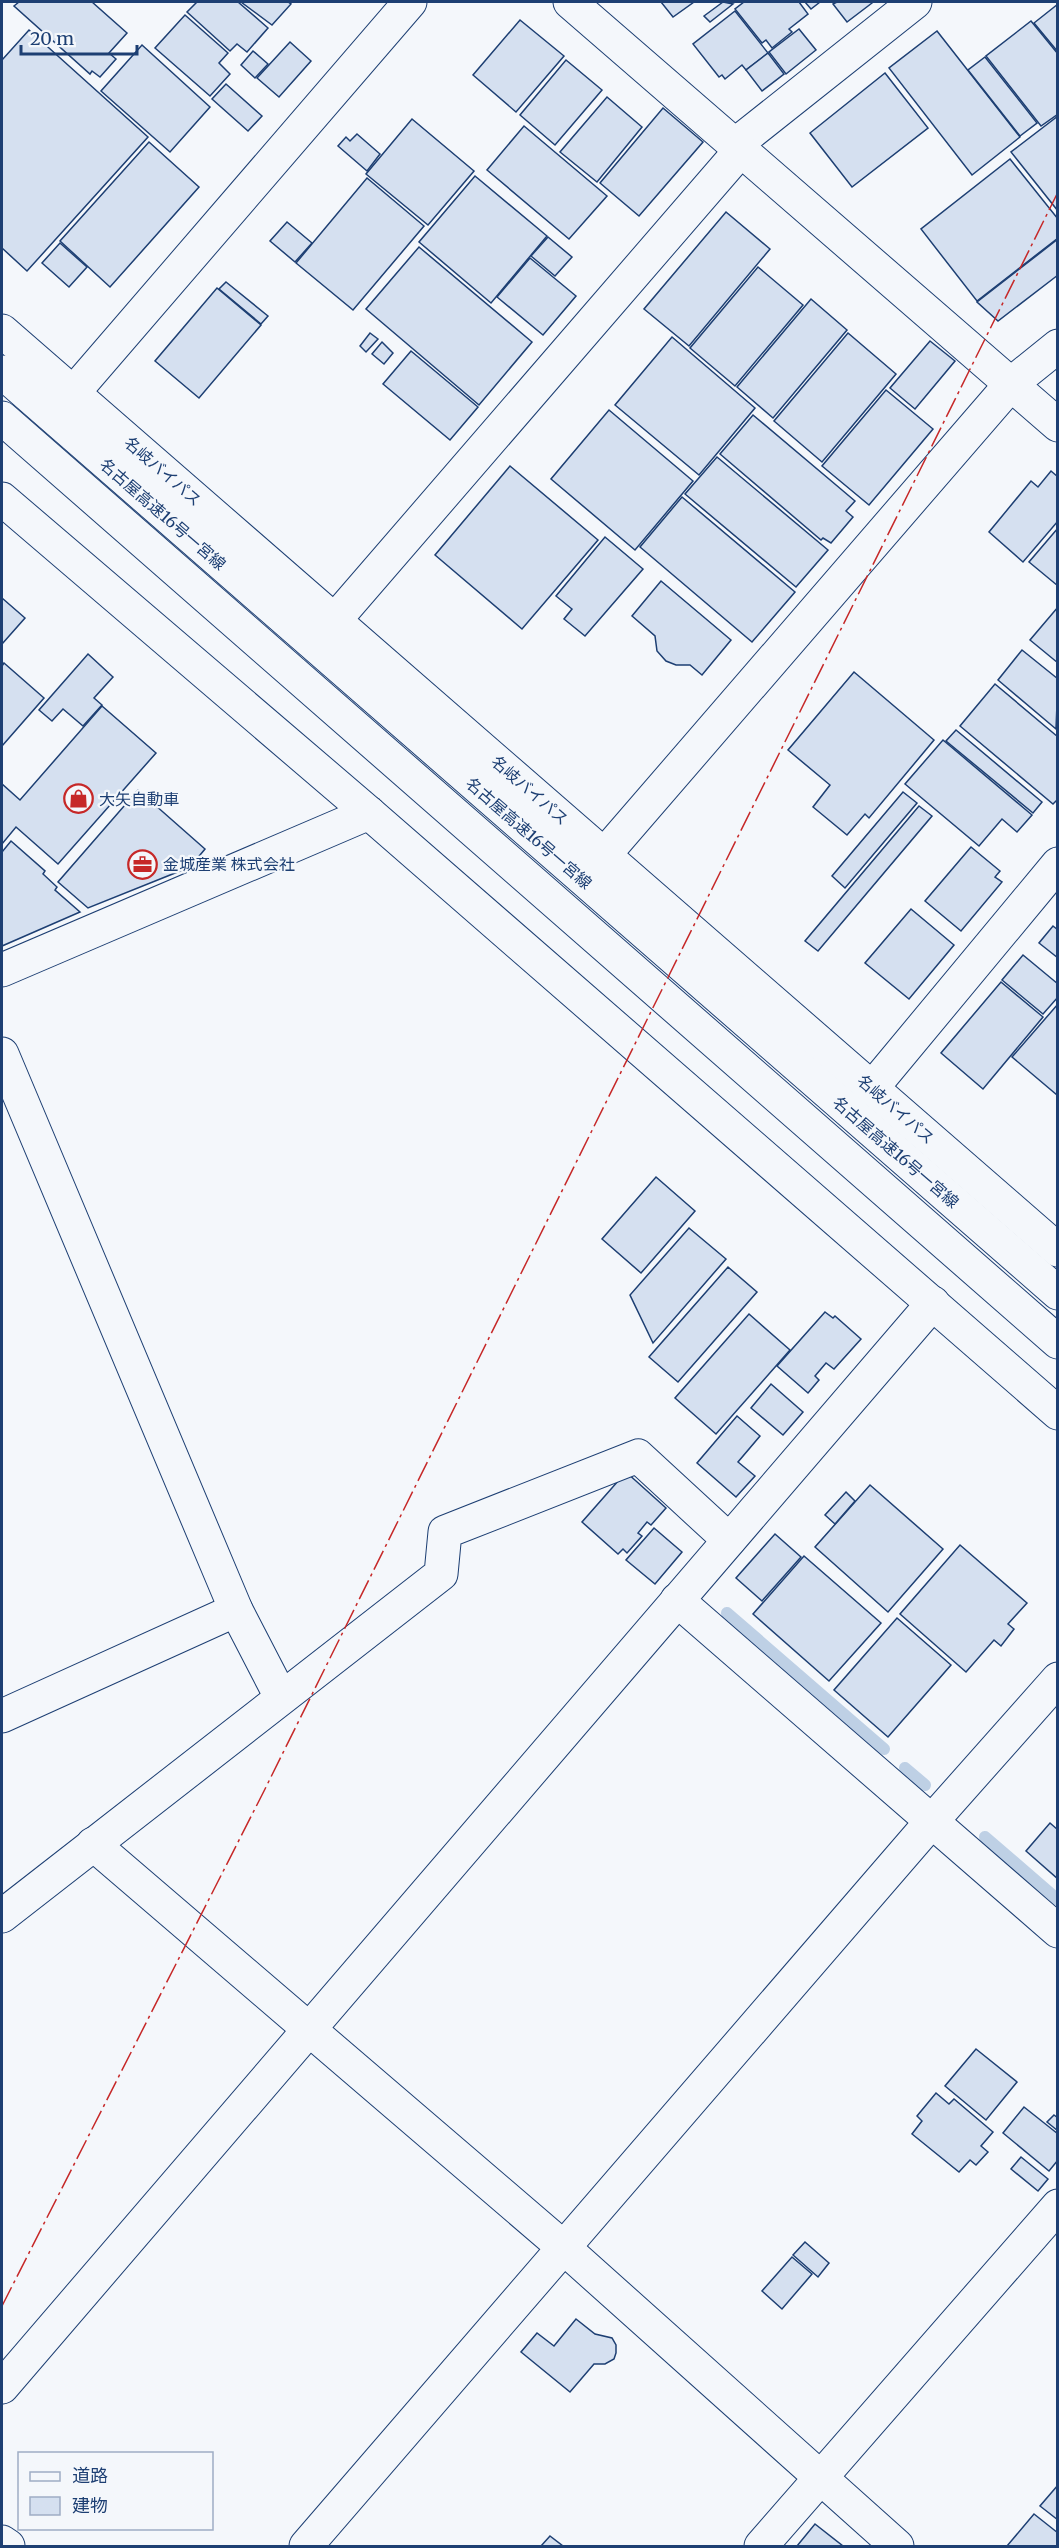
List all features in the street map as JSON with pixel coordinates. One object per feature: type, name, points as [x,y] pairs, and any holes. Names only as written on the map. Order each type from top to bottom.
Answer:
[{"type":"main road","points":[[73,393],[410,2]]},
{"type":"main road","points":[[570,2],[1058,425]]},
{"type":"main road","points":[[334,621],[738,147],[915,2]]},
{"type":"main road","name":"名岐バイパス","points":[[2,331],[1058,1250]]},
{"type":"main road","points":[[604,855],[1011,384],[1058,346]]},
{"type":"main road","name":"名古屋高速16号一宮線","points":[[2,372],[1058,1293]]},
{"type":"main road","points":[[2,418],[1058,1342]]},
{"type":"main road","points":[[2,488],[1058,1401]]},
{"type":"main road","points":[[2,499],[369,813],[1058,1413]]},
{"type":"main road","points":[[2,970],[369,813]]},
{"type":"main road","points":[[872,1088],[1058,864]]},
{"type":"main road","points":[[2,1054],[236,1610],[281,1697]]},
{"type":"main road","points":[[2,2387],[933,1303]]},
{"type":"main road","points":[[2,1916],[441,1574],[445,1532],[638,1456],[729,1540]]},
{"type":"main road","points":[[677,1600],[1058,1931]]},
{"type":"main road","points":[[2,1716],[236,1610]]},
{"type":"main road","points":[[306,2547],[932,1821],[1058,1679]]},
{"type":"main road","points":[[93,1844],[563,2247],[897,2547]]},
{"type":"main road","points":[[761,2547],[1058,2206]]},
{"type":"main road","points":[[2,2542],[8,2547]]},
{"type":"building","points":[[19,2],[92,2],[127,33],[109,53],[116,59],[100,77],[92,71],[90,74],[14,6]]},
{"type":"building","points":[[197,2],[238,2],[268,28],[247,52],[237,44],[230,51],[187,12]]},
{"type":"building","points":[[241,2],[288,2],[291,4],[272,25]]},
{"type":"building","points":[[661,2],[694,2],[673,17]]},
{"type":"building","points":[[723,2],[733,4],[710,22],[704,16]]},
{"type":"building","points":[[744,2],[799,2],[808,14],[789,29],[792,32],[772,48],[766,40],[762,43],[735,9]]},
{"type":"building","points":[[805,2],[820,2],[811,9]]},
{"type":"building","points":[[837,2],[872,3],[847,22],[833,4]]},
{"type":"building","points":[[1058,4],[1058,52],[1034,23]]},
{"type":"building","points":[[735,11],[768,53],[746,70],[742,65],[725,79],[722,75],[719,77],[693,44]]},
{"type":"building","points":[[185,15],[228,53],[219,63],[230,74],[210,96],[155,48]]},
{"type":"building","points":[[520,20],[564,56],[516,112],[473,75]]},
{"type":"building","points":[[1031,21],[1058,54],[1058,114],[1041,126],[986,56]]},
{"type":"building","points":[[799,29],[816,50],[786,74],[769,52]]},
{"type":"building","points":[[29,30],[148,137],[27,271],[2,248],[2,60]]},
{"type":"building","points":[[937,31],[1020,137],[972,175],[889,68]]},
{"type":"building","points":[[290,42],[311,61],[279,97],[257,78]]},
{"type":"building","points":[[142,45],[210,107],[170,152],[101,91]]},
{"type":"building","points":[[253,51],[268,64],[255,78],[241,65]]},
{"type":"building","points":[[768,53],[784,74],[762,91],[746,70]]},
{"type":"building","points":[[985,57],[1037,123],[1020,136],[968,70]]},
{"type":"building","points":[[566,60],[602,90],[555,145],[520,115]]},
{"type":"building","points":[[885,73],[928,128],[852,187],[810,133]]},
{"type":"building","points":[[226,84],[262,116],[248,131],[212,99]]},
{"type":"building","points":[[607,97],[642,127],[597,182],[560,152]]},
{"type":"building","points":[[663,108],[703,142],[639,216],[600,183]]},
{"type":"building","points":[[1058,116],[1058,211],[1011,152]]},
{"type":"building","points":[[412,119],[474,171],[428,225],[366,174]]},
{"type":"building","points":[[524,126],[607,196],[569,239],[487,170]]},
{"type":"building","points":[[357,134],[380,154],[367,171],[338,146],[346,137],[350,141]]},
{"type":"building","points":[[149,142],[199,187],[110,287],[60,241]]},
{"type":"building","points":[[1010,159],[1058,219],[1058,238],[977,301],[921,229]]},
{"type":"building","points":[[475,176],[547,236],[491,303],[419,242]]},
{"type":"building","points":[[367,178],[424,226],[353,310],[296,263]]},
{"type":"building","points":[[726,212],[770,249],[689,346],[644,309]]},
{"type":"building","points":[[287,222],[312,243],[295,262],[270,241]]},
{"type":"building","points":[[548,237],[572,257],[555,276],[531,256]]},
{"type":"building","points":[[1058,239],[1058,275],[998,321],[977,302]]},
{"type":"building","points":[[60,243],[87,267],[69,287],[42,263]]},
{"type":"building","points":[[419,247],[532,342],[479,405],[366,309]]},
{"type":"building","points":[[530,258],[576,296],[543,335],[497,297]]},
{"type":"building","points":[[758,267],[803,305],[735,386],[690,348]]},
{"type":"building","points":[[226,282],[268,316],[261,324],[219,289]]},
{"type":"building","points":[[217,288],[261,325],[199,398],[155,361]]},
{"type":"building","points":[[811,299],[847,330],[773,418],[737,387]]},
{"type":"building","points":[[370,333],[378,339],[366,352],[360,346]]},
{"type":"building","points":[[848,333],[896,374],[822,462],[774,421]]},
{"type":"building","points":[[672,337],[755,408],[699,475],[615,405]]},
{"type":"building","points":[[930,341],[955,361],[915,409],[890,388]]},
{"type":"building","points":[[382,342],[393,353],[384,364],[372,354]]},
{"type":"building","points":[[411,351],[478,407],[450,440],[383,384]]},
{"type":"building","points":[[886,390],[933,429],[869,505],[822,466]]},
{"type":"building","points":[[609,410],[693,481],[635,550],[551,479]]},
{"type":"building","points":[[753,415],[855,501],[846,511],[853,517],[831,543],[823,538],[821,540],[720,454]]},
{"type":"building","points":[[717,457],[828,550],[796,587],[685,494]]},
{"type":"building","points":[[510,466],[598,540],[522,629],[435,555]]},
{"type":"building","points":[[1051,471],[1058,477],[1058,521],[1023,562],[989,532],[1031,481],[1038,487]]},
{"type":"building","points":[[682,497],[795,592],[752,642],[640,547]]},
{"type":"building","points":[[1058,528],[1058,586],[1029,562]]},
{"type":"building","points":[[605,537],[643,569],[585,636],[564,619],[572,609],[556,596]]},
{"type":"building","points":[[661,581],[731,640],[702,675],[690,665],[676,665],[666,661],[657,651],[655,636],[632,616]]},
{"type":"building","points":[[2,598],[25,618],[2,644]]},
{"type":"building","points":[[1058,607],[1058,663],[1030,640]]},
{"type":"building","points":[[1022,650],[1058,679],[1056,729],[998,680]]},
{"type":"building","points":[[88,654],[113,677],[94,698],[102,705],[83,726],[63,709],[52,721],[39,710]]},
{"type":"building","points":[[4,663],[44,698],[2,746],[2,666]]},
{"type":"building","points":[[854,672],[934,740],[869,818],[865,814],[847,835],[813,807],[830,785],[788,750]]},
{"type":"building","points":[[995,684],[1058,737],[1058,799],[1053,804],[960,726]]},
{"type":"building","points":[[102,706],[156,753],[58,864],[16,827],[2,844],[2,784],[20,800]]},
{"type":"building","points":[[956,730],[1042,802],[1033,813],[946,741]]},
{"type":"building","points":[[943,740],[1032,815],[1017,832],[1002,819],[979,846],[905,784]]},
{"type":"building","points":[[138,790],[205,849],[190,867],[88,908],[58,882]]},
{"type":"building","points":[[903,792],[917,803],[845,888],[832,876]]},
{"type":"building","points":[[919,806],[932,816],[818,951],[805,941]]},
{"type":"building","points":[[11,841],[45,871],[43,874],[57,887],[55,890],[80,912],[2,946],[2,852]]},
{"type":"building","points":[[971,847],[1000,871],[995,877],[1002,882],[961,931],[925,901]]},
{"type":"building","points":[[911,909],[954,945],[909,999],[865,963]]},
{"type":"building","points":[[1053,926],[1058,930],[1058,958],[1039,943]]},
{"type":"building","points":[[1023,955],[1058,984],[1058,997],[1043,1014],[1002,980]]},
{"type":"building","points":[[1001,982],[1043,1017],[983,1089],[941,1053]]},
{"type":"building","points":[[1058,1004],[1058,1094],[1057,1095],[1012,1057]]},
{"type":"building","points":[[656,1177],[695,1211],[641,1273],[602,1239]]},
{"type":"building","points":[[689,1228],[726,1259],[653,1343],[630,1295]]},
{"type":"building","points":[[728,1267],[757,1292],[678,1382],[649,1357]]},
{"type":"building","points":[[825,1312],[833,1318],[835,1316],[861,1339],[834,1369],[826,1363],[815,1376],[819,1380],[808,1393],[777,1366]]},
{"type":"building","points":[[749,1314],[790,1350],[716,1434],[675,1398]]},
{"type":"building","points":[[771,1384],[803,1412],[783,1435],[751,1408]]},
{"type":"building","points":[[737,1416],[760,1436],[738,1462],[755,1476],[736,1497],[697,1463]]},
{"type":"building","points":[[626,1472],[666,1508],[651,1525],[647,1522],[638,1533],[642,1536],[627,1553],[623,1549],[618,1554],[582,1522]]},
{"type":"building","points":[[870,1485],[943,1549],[888,1612],[815,1547]]},
{"type":"building","points":[[846,1492],[855,1501],[835,1524],[825,1515]]},
{"type":"building","points":[[654,1528],[682,1552],[655,1584],[626,1560]]},
{"type":"building","points":[[775,1534],[801,1557],[762,1601],[736,1578]]},
{"type":"building","points":[[960,1545],[1027,1603],[1008,1624],[1014,1629],[1001,1646],[994,1640],[966,1672],[900,1614]]},
{"type":"building","points":[[804,1556],[881,1623],[829,1681],[753,1614]]},
{"type":"building","points":[[897,1618],[951,1665],[888,1737],[834,1690]]},
{"type":"building","points":[[1050,1823],[1058,1830],[1058,1879],[1026,1851]]},
{"type":"building","points":[[976,2049],[1017,2082],[986,2120],[945,2086]]},
{"type":"building","points":[[936,2093],[949,2104],[954,2099],[993,2132],[981,2146],[988,2152],[976,2165],[970,2160],[959,2172],[912,2134],[922,2121],[917,2116]]},
{"type":"building","points":[[1024,2107],[1058,2134],[1058,2160],[1049,2171],[1003,2133]]},
{"type":"building","points":[[1054,2115],[1058,2118],[1058,2131],[1047,2122]]},
{"type":"building","points":[[1021,2157],[1048,2179],[1038,2191],[1011,2169]]},
{"type":"building","points":[[805,2242],[829,2263],[818,2277],[793,2255]]},
{"type":"building","points":[[792,2257],[812,2274],[782,2309],[762,2291]]},
{"type":"building","points":[[576,2319],[595,2334],[612,2338],[616,2345],[616,2353],[614,2359],[605,2364],[594,2364],[570,2392],[521,2352],[537,2333],[554,2346]]},
{"type":"building","points":[[1058,2485],[1058,2520],[1040,2506]]},
{"type":"building","points":[[1034,2514],[1058,2533],[1058,2546],[1007,2546]]},
{"type":"building","points":[[815,2524],[843,2546],[797,2546]]},
{"type":"building","points":[[550,2536],[563,2546],[541,2546]]},
{"type":"waterway","points":[[727,1613],[884,1749]]},
{"type":"waterway","points":[[905,1768],[925,1785]]},
{"type":"waterway","points":[[985,1837],[1058,1900]]},
{"type":"power","points":[[2,2306],[264,1791],[1058,192]]},
{"type":"place","name":"大矢自動車","points":[[78,799]]},
{"type":"place","name":"金城産業 株式会社","points":[[142,864]]}]
